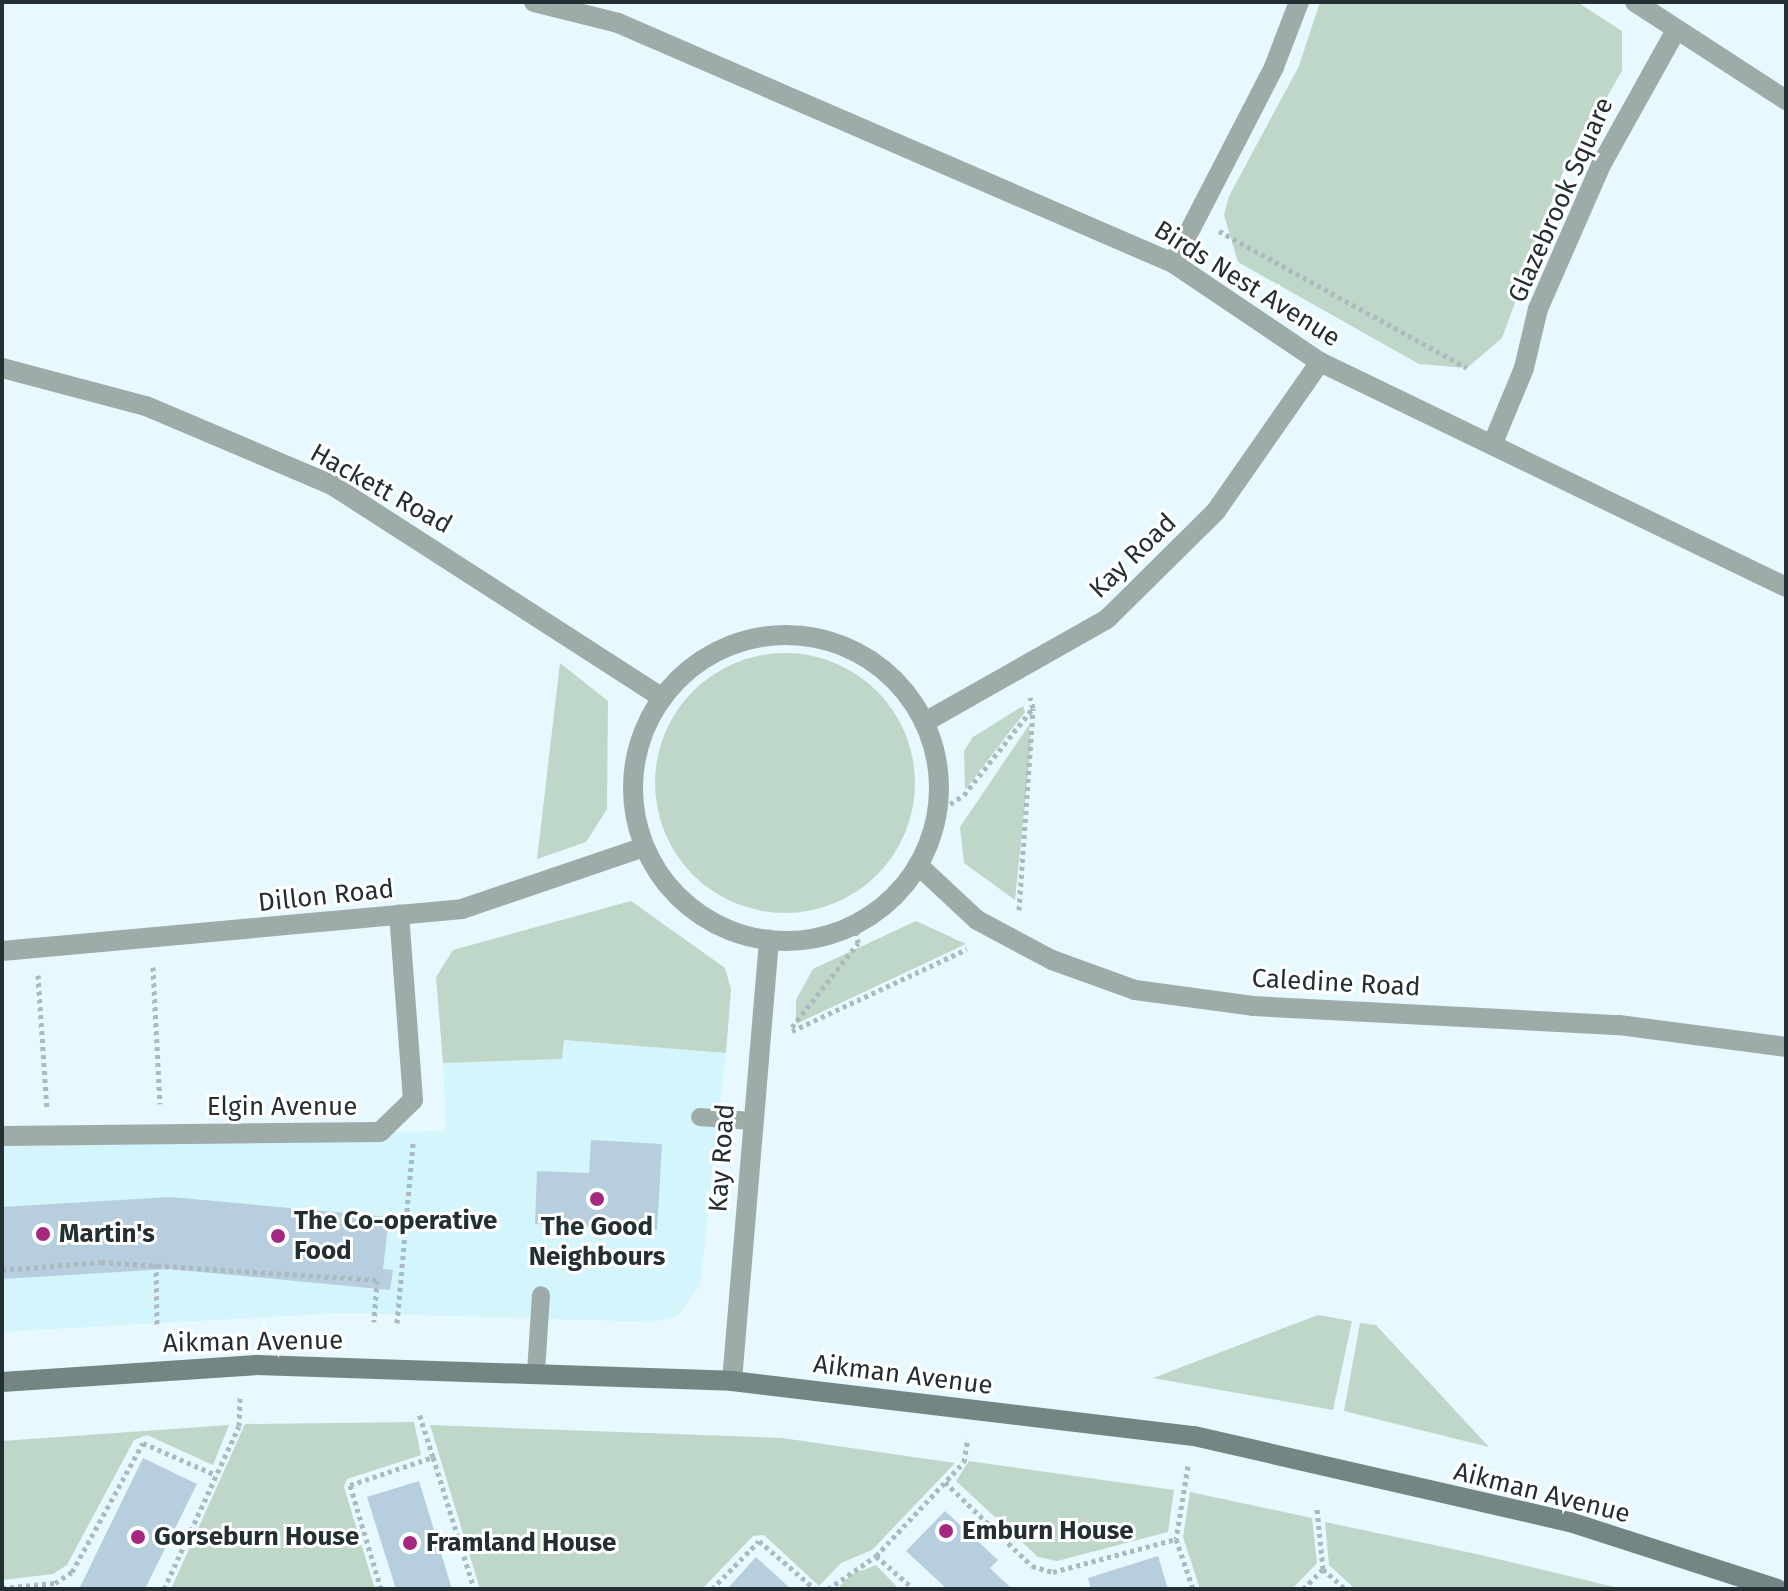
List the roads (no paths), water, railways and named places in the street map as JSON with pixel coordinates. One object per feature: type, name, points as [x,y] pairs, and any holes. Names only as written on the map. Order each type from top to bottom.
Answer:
[{"type":"street","name":"Birds Nest Avenue","points":[[534,2],[618,23],[1173,263],[1320,362],[1786,587]]},
{"type":"street","points":[[1173,263],[1198,219],[1299,2]]},
{"type":"street","points":[[1635,2],[1786,100]]},
{"type":"street","name":"Glazebrook Square","points":[[1493,443],[1524,368],[1538,309],[1601,165],[1676,30]]},
{"type":"street","name":"Kay Road","points":[[925,722],[1022,671],[1107,619],[1216,511],[1320,362]]},
{"type":"street","name":"Hackett Road","points":[[2,368],[146,406],[332,485],[662,698]]},
{"type":"street","points":[[795,636],[851,649],[881,667],[925,722],[939,780],[937,813],[918,865],[897,893],[856,923],[804,940],[769,940],[694,911],[644,847],[634,770],[662,698],[715,652],[795,636]]},
{"type":"street","name":"Dillon Road","points":[[2,951],[462,909],[644,847]]},
{"type":"street","name":"Caledine Road","points":[[918,865],[991,928],[1016,941],[1150,992],[1253,1006],[1619,1025],[1786,1047]]},
{"type":"street","name":"Elgin Avenue","points":[[2,1136],[380,1132],[413,1100],[399,915]]},
{"type":"street","name":"Kay Road","points":[[732,1381],[756,1053],[769,940]]},
{"type":"street","name":"Aikman Avenue","points":[[2,1382],[240,1367],[536,1372],[732,1381],[1194,1436],[1570,1522],[1777,1589]]},
{"type":"lane","points":[[700,1117],[751,1121]]},
{"type":"lane","points":[[536,1372],[541,1295]]},
{"type":"place","name":"The Good Neighbours","points":[[597,1199]]},
{"type":"place","name":"Martin's","points":[[43,1234]]},
{"type":"place","name":"The Co-operative Food","points":[[278,1236]]},
{"type":"place","name":"Emburn House","points":[[946,1531]]},
{"type":"place","name":"Gorseburn House","points":[[138,1537]]},
{"type":"place","name":"Framland House","points":[[410,1543]]}]
